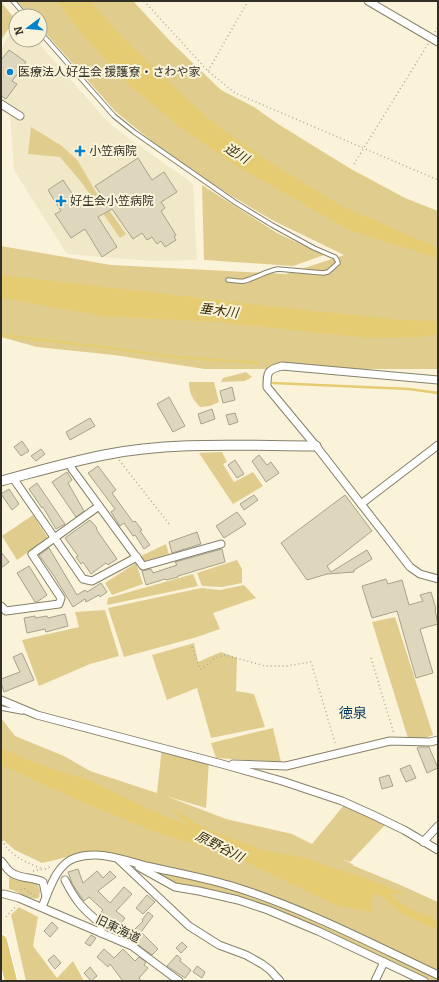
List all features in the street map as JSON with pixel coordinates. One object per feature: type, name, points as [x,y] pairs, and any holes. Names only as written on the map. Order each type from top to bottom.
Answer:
[{"type":"highway","points":[[1,941],[11,981]]},
{"type":"street","points":[[368,1],[435,40]]},
{"type":"street","points":[[1,104],[20,116]]},
{"type":"street","points":[[438,380],[282,366],[272,369],[267,376],[267,387],[316,446],[410,567],[420,574],[438,579]]},
{"type":"street","points":[[361,504],[438,445]]},
{"type":"street","points":[[1,481],[116,453],[180,446],[316,446]]},
{"type":"street","points":[[70,463],[72,469],[143,566],[221,544]]},
{"type":"street","points":[[13,478],[83,579],[92,581],[137,557]]},
{"type":"street","points":[[1,606],[6,612],[59,604],[61,598],[32,554],[99,506]]},
{"type":"street","points":[[1,700],[37,715],[282,781],[374,815],[438,850]]},
{"type":"street","points":[[222,764],[286,766],[383,743],[430,742],[438,740]]},
{"type":"street","points":[[423,842],[438,826]]},
{"type":"street","points":[[40,904],[46,896],[56,875],[65,864],[75,858],[100,855],[118,858],[130,862],[197,876],[266,898],[316,918],[438,975]]},
{"type":"street","points":[[118,858],[189,926],[219,945],[246,955],[262,964],[280,981]]},
{"type":"street","points":[[1,861],[10,872],[17,876],[43,882],[46,896]]},
{"type":"street","points":[[130,862],[175,887],[238,900],[268,910],[318,931],[424,981]]},
{"type":"street","points":[[65,880],[74,897],[82,907],[101,924],[101,933]]},
{"type":"street","name":"旧東海道","points":[[4,894],[40,904],[132,946],[179,981]]},
{"type":"street","points":[[375,981],[384,962]]},
{"type":"lane","points":[[48,41],[114,116],[134,132],[236,203],[272,226],[335,257],[338,263],[328,272],[323,273],[278,269],[247,280],[228,280]]},
{"type":"lane","points":[[1,708],[37,715]]},
{"type":"path","points":[[144,1],[208,71],[235,93],[438,180]]},
{"type":"path","points":[[208,71],[248,1]]},
{"type":"path","points":[[354,164],[435,40],[438,27]]},
{"type":"path","points":[[116,453],[118,459],[170,525]]},
{"type":"path","points":[[192,647],[200,669],[215,658],[225,655],[265,666],[286,666],[311,662],[338,753]]},
{"type":"path","points":[[370,658],[396,742]]},
{"type":"path","points":[[1,836],[3,844],[12,853],[32,865],[45,869]]},
{"type":"path","points":[[28,871],[45,869],[60,863],[65,864]]},
{"type":"path","points":[[21,891],[21,889],[25,889],[36,896],[40,904]]},
{"type":"path","points":[[6,917],[17,905]]},
{"type":"shaded area","points":[[17,1],[133,1],[170,41],[221,90],[254,107],[278,124],[351,169],[405,198],[438,211],[438,369],[205,369],[114,355],[37,347],[1,337],[1,246],[111,265],[286,274],[344,255],[272,220],[170,156],[116,112],[48,36],[48,8],[23,8]]},
{"type":"shaded area","points":[[1,2],[8,10],[8,30],[1,40]]},
{"type":"shaded area","name":"小笠病院","points":[[8,37],[8,48],[43,48],[105,119],[120,132],[193,184],[197,260],[152,261],[67,254],[14,170],[10,113],[1,107],[1,49]]},
{"type":"shaded area","points":[[31,127],[62,146],[78,161],[96,192],[126,234],[120,238],[82,183],[60,157],[28,154]]},
{"type":"shaded area","points":[[202,185],[277,233],[324,255],[293,266],[204,260]]},
{"type":"shaded area","points":[[246,372],[252,377],[245,381],[221,382],[223,378]]},
{"type":"shaded area","points":[[189,382],[214,382],[219,402],[210,406],[200,407],[192,396]]},
{"type":"shaded area","points":[[222,452],[227,462],[223,464],[234,482],[253,472],[263,486],[233,504],[199,453]]},
{"type":"shaded area","points":[[33,515],[48,538],[17,560],[2,536]]},
{"type":"shaded area","points":[[166,544],[169,554],[144,561],[141,556]]},
{"type":"shaded area","points":[[237,560],[242,569],[242,583],[222,587],[202,586],[197,573]]},
{"type":"shaded area","points":[[136,563],[143,584],[112,595],[105,583]]},
{"type":"shaded area","points":[[193,574],[198,586],[107,605],[108,598]]},
{"type":"shaded area","points":[[244,585],[256,598],[213,613],[220,629],[197,637],[124,657],[108,608],[201,588],[220,590]]},
{"type":"shaded area","points":[[105,610],[119,656],[90,664],[39,686],[22,640],[79,627],[75,612]]},
{"type":"shaded area","points":[[395,617],[433,735],[425,738],[408,738],[372,622]]},
{"type":"shaded area","points":[[194,643],[198,662],[221,652],[237,658],[236,691],[254,694],[265,727],[211,738],[197,688],[167,700],[152,655]]},
{"type":"shaded area","points":[[1,718],[15,736],[64,756],[90,771],[157,793],[162,747],[209,760],[206,808],[166,796],[226,819],[292,834],[312,844],[344,805],[385,825],[350,862],[342,859],[354,865],[352,865],[438,902],[438,981],[425,981],[395,963],[353,947],[270,908],[175,887],[140,867],[112,855],[88,852],[42,863],[15,850],[1,838]]},
{"type":"shaded area","points":[[273,728],[281,762],[216,758],[211,743]]},
{"type":"shaded area","points":[[9,876],[36,882],[40,890],[39,898],[35,899],[27,897],[9,889]]},
{"type":"shaded area","points":[[19,907],[38,917],[33,946],[57,978],[73,961],[84,981],[26,981],[11,915]]},
{"type":"water","name":"逆川","points":[[57,1],[90,1],[120,35],[214,123],[271,163],[342,206],[438,248],[438,258],[351,231],[235,165],[181,128],[129,85],[84,36]]},
{"type":"water","name":"垂木川","points":[[1,275],[277,307],[402,320],[438,321],[438,334],[423,337],[369,338],[216,322],[102,316],[1,298]]},
{"type":"water","name":"原野谷川","points":[[1,748],[37,764],[88,780],[168,818],[188,824],[167,806],[205,828],[262,850],[301,857],[370,880],[405,894],[390,894],[406,906],[438,921],[438,930],[401,913],[384,897],[374,894],[371,902],[371,912],[335,905],[240,859],[150,830],[73,798],[1,765]]},
{"type":"building","name":"医療法人好生会 援護寮・さわや家","points":[[9,50],[26,62],[12,81],[17,84],[6,99],[1,96],[1,60]]},
{"type":"building","points":[[138,158],[152,180],[164,172],[177,192],[161,202],[165,208],[161,211],[176,235],[174,236],[176,240],[165,247],[161,241],[157,244],[152,237],[147,240],[142,233],[133,239],[112,209],[98,217],[117,247],[102,257],[85,229],[71,238],[55,214],[61,211],[48,190],[63,180],[81,207],[101,194],[95,186]]},
{"type":"building","points":[[232,387],[235,400],[223,403],[220,391]]},
{"type":"building","points":[[169,397],[185,426],[173,432],[157,404]]},
{"type":"building","points":[[212,409],[215,419],[201,424],[198,414]]},
{"type":"building","points":[[235,413],[238,422],[229,425],[226,415]]},
{"type":"building","points":[[90,418],[95,426],[70,440],[66,432]]},
{"type":"building","points":[[22,441],[29,451],[21,456],[14,447]]},
{"type":"building","points":[[41,449],[45,454],[36,461],[31,456]]},
{"type":"building","points":[[259,455],[267,465],[271,462],[279,473],[266,482],[252,461]]},
{"type":"building","points":[[235,460],[244,474],[237,478],[228,465]]},
{"type":"building","points":[[98,466],[116,490],[112,493],[133,522],[135,521],[142,530],[140,531],[150,545],[144,549],[135,535],[133,536],[124,523],[120,526],[111,512],[115,509],[88,473]]},
{"type":"building","points":[[67,472],[72,480],[68,483],[84,511],[76,517],[52,482]]},
{"type":"building","points":[[37,483],[65,524],[56,529],[43,507],[42,508],[29,489]]},
{"type":"building","points":[[9,489],[19,504],[12,510],[1,494]]},
{"type":"building","points":[[254,495],[258,500],[244,510],[240,504]]},
{"type":"building","points":[[345,495],[372,531],[327,566],[331,572],[367,550],[372,559],[354,570],[354,572],[327,574],[307,580],[281,543]]},
{"type":"building","points":[[237,512],[246,524],[224,538],[216,526]]},
{"type":"building","points":[[90,520],[97,528],[96,529],[117,559],[108,565],[106,563],[91,574],[83,562],[81,564],[76,557],[78,556],[65,538]]},
{"type":"building","points":[[197,532],[201,544],[172,553],[169,542]]},
{"type":"building","points":[[49,548],[77,595],[85,590],[87,592],[101,583],[107,592],[100,597],[99,595],[86,602],[85,599],[73,607],[39,555]]},
{"type":"building","points":[[222,549],[225,562],[178,577],[165,579],[146,585],[142,571],[151,569],[153,573],[177,565],[175,562]]},
{"type":"building","points":[[1,552],[9,562],[1,568]]},
{"type":"building","points":[[29,566],[47,595],[37,602],[35,602],[17,573]]},
{"type":"building","points":[[386,579],[388,584],[402,580],[409,605],[423,601],[420,595],[431,592],[436,609],[438,624],[420,629],[433,673],[416,678],[397,611],[372,618],[362,586]]},
{"type":"building","points":[[65,614],[68,626],[46,632],[45,629],[27,633],[24,618],[47,616],[48,618]]},
{"type":"building","points":[[22,653],[34,680],[4,692],[1,679],[20,672],[13,657]]},
{"type":"building","points":[[429,747],[438,768],[427,773],[417,748]]},
{"type":"building","points":[[410,765],[416,778],[406,782],[400,769]]},
{"type":"building","points":[[389,775],[393,786],[382,789],[379,778]]},
{"type":"building","points":[[78,869],[83,883],[97,871],[103,878],[110,871],[116,877],[98,891],[110,903],[124,887],[132,894],[116,911],[125,918],[118,927],[101,912],[103,910],[89,897],[84,901],[81,897],[72,883],[68,872]]},
{"type":"building","points":[[147,895],[155,902],[143,914],[136,908]]},
{"type":"building","points":[[148,912],[153,916],[141,932],[158,949],[152,955],[129,935],[143,921],[142,920]]},
{"type":"building","points":[[52,922],[58,928],[50,937],[44,931]]},
{"type":"building","points":[[91,935],[96,938],[90,946],[85,943]]},
{"type":"building","points":[[182,942],[187,947],[181,953],[176,948]]},
{"type":"building","points":[[104,949],[114,958],[123,949],[135,961],[139,957],[146,962],[144,965],[148,968],[139,978],[141,981],[123,981],[110,964],[108,967],[97,957]]},
{"type":"building","points":[[54,955],[61,963],[55,969],[48,960]]},
{"type":"building","points":[[177,955],[181,959],[180,961],[191,970],[185,978],[167,966]]},
{"type":"building","points":[[197,966],[205,972],[202,978],[193,972]]},
{"type":"building","points":[[90,967],[97,976],[91,981],[84,973]]},
{"type":"waterway","points":[[1,335],[176,357],[258,363]]},
{"type":"waterway","points":[[273,383],[409,389],[438,393]]},
{"type":"place","name":"医療法人好生会 援護寮・さわや家","points":[[10,72]]},
{"type":"place","name":"小笠病院","points":[[80,151]]},
{"type":"place","name":"好生会小笠病院","points":[[61,201]]},
{"type":"district","name":"徳泉","points":[[353,713]]}]
